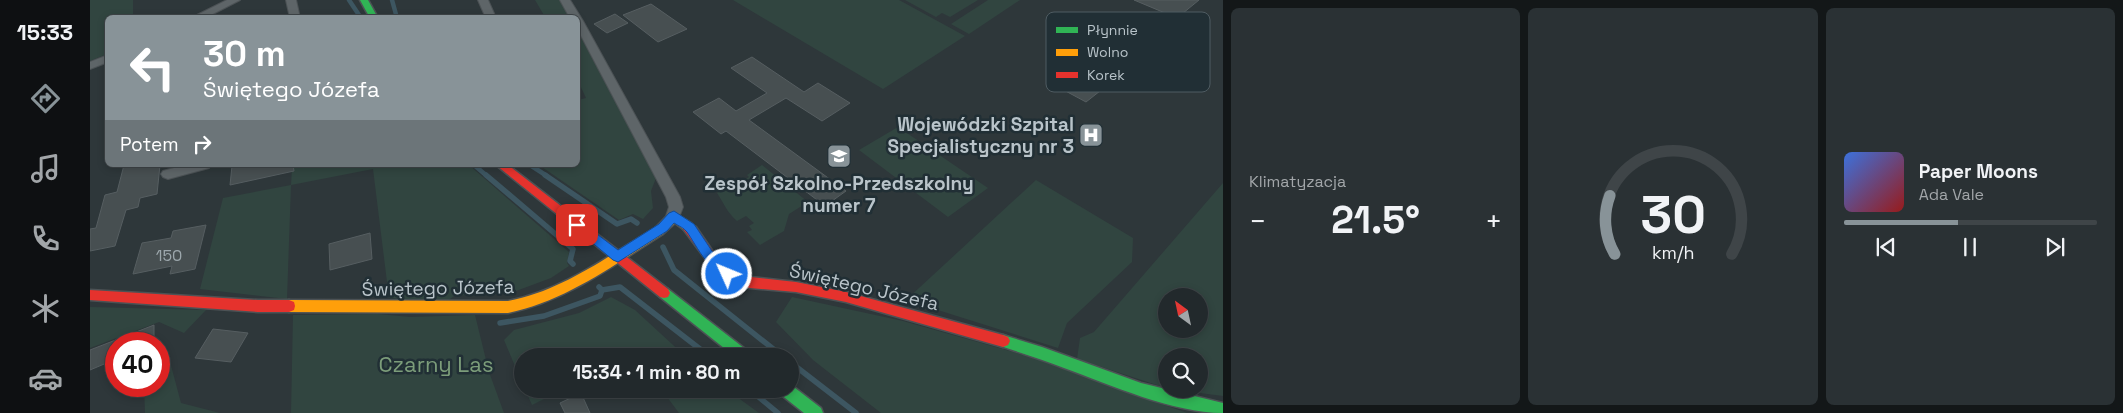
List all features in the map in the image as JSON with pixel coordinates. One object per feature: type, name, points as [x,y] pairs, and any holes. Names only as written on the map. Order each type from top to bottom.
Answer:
[{"type":"street","points":[[202,15],[235,0]]},
{"type":"street","points":[[291,0],[294,15]]},
{"type":"street","points":[[364,0],[372,15]]},
{"type":"street","points":[[378,0],[382,15]]},
{"type":"street","points":[[483,0],[490,15]]},
{"type":"street","points":[[565,0],[573,15]]},
{"type":"street","points":[[580,25],[671,192],[676,204],[674,216]]},
{"type":"street","points":[[90,66],[105,59]]},
{"type":"street","points":[[168,174],[196,167]]},
{"type":"street","points":[[504,167],[734,348]]},
{"type":"street","name":"Świętego Józefa","points":[[90,295],[258,306],[495,308],[523,305],[554,295],[663,228],[674,216],[692,230],[717,266],[732,277],[744,282],[796,287],[846,297],[907,313],[1042,353],[1141,390],[1223,410]]},
{"type":"street","points":[[797,398],[816,413]]},
{"type":"green space","points":[[90,0],[133,0],[133,15],[105,15],[105,55],[90,61]]},
{"type":"green space","points":[[535,0],[560,0],[569,15],[544,15]]},
{"type":"green space","points":[[733,0],[899,0],[965,36],[883,89]]},
{"type":"green space","points":[[905,0],[978,0],[950,17],[942,13],[936,17]]},
{"type":"green space","points":[[988,0],[1020,0],[969,34],[951,24]]},
{"type":"green space","points":[[580,36],[656,178],[651,191],[653,208],[643,219],[633,214],[619,220],[542,167],[580,167],[580,100],[586,98],[580,85]]},
{"type":"green space","points":[[898,127],[988,188],[948,217],[859,150]]},
{"type":"green space","points":[[762,165],[808,202],[789,214],[784,231],[760,245],[747,232],[752,230],[749,226],[754,223],[746,216],[737,221],[728,211],[717,193],[727,187],[730,189],[749,177],[747,175]]},
{"type":"green space","points":[[296,167],[471,167],[569,252],[567,263],[569,266],[551,278],[516,291],[454,296],[446,302],[389,298],[373,169],[291,185],[292,168]]},
{"type":"green space","points":[[1036,180],[1133,238],[1132,262],[1067,323],[1058,348],[906,300]]},
{"type":"green space","points":[[1223,183],[1223,396],[1208,394],[1208,348],[1158,348],[1158,385],[1077,359],[1080,338],[1094,332]]},
{"type":"green space","points":[[291,185],[287,299],[200,289],[223,198]]},
{"type":"green space","points":[[611,297],[635,310],[676,348],[514,348],[514,364],[504,340],[514,330],[579,313]]},
{"type":"green space","points":[[792,297],[903,321],[1031,357],[1187,413],[881,413],[813,360],[776,322]]},
{"type":"green space","points":[[90,307],[206,310],[184,333],[159,322],[132,332],[105,332],[105,342],[90,348]]},
{"type":"green space","name":"Czarny Las","points":[[378,314],[410,317],[475,315],[489,372],[504,413],[291,413],[293,315]]},
{"type":"green space","points":[[170,362],[181,403],[220,413],[145,413],[144,397],[170,397]]},
{"type":"green space","points":[[529,398],[546,398],[532,405]]},
{"type":"green space","points":[[668,398],[738,398],[759,413],[679,413]]},
{"type":"building","points":[[1134,0],[1199,0],[1184,12],[1163,12]]},
{"type":"building","points":[[651,4],[687,29],[658,42],[623,15]]},
{"type":"building","points":[[615,14],[628,23],[607,33],[594,24]]},
{"type":"building","points":[[752,57],[804,92],[818,83],[850,103],[822,121],[786,98],[749,120],[846,191],[825,206],[726,131],[721,134],[693,112],[719,98],[736,111],[767,93],[731,68]]},
{"type":"building","points":[[1067,92],[1099,92],[1086,102]]},
{"type":"building","points":[[123,167],[160,167],[157,194],[140,198],[138,207],[126,210],[115,246],[90,251],[90,229],[96,228],[105,195],[117,192]]},
{"type":"building","points":[[232,167],[293,167],[294,171],[230,185]]},
{"type":"building","points":[[206,225],[195,269],[170,274],[172,266],[133,274],[142,243],[171,238],[173,231]]},
{"type":"building","points":[[370,233],[372,259],[330,270],[329,244]]},
{"type":"building","points":[[154,325],[154,332],[136,332]]},
{"type":"building","points":[[213,329],[248,333],[231,362],[195,358]]},
{"type":"building","points":[[105,344],[105,364],[90,370],[90,350]]},
{"type":"building","points":[[570,398],[583,398],[590,413],[565,413],[560,403]]},
{"type":"waterway","points":[[349,0],[359,15]]},
{"type":"waterway","points":[[392,0],[396,15]]},
{"type":"waterway","points":[[476,167],[487,176]]},
{"type":"waterway","points":[[533,167],[547,176]]},
{"type":"waterway","points":[[486,175],[573,249],[570,261],[573,264]]},
{"type":"waterway","points":[[545,175],[617,224],[631,219],[637,223]]},
{"type":"waterway","points":[[663,247],[674,270],[772,348]]},
{"type":"waterway","points":[[599,287],[602,290]]},
{"type":"waterway","points":[[602,290],[620,287],[699,348]]},
{"type":"waterway","points":[[500,323],[544,316],[600,296],[602,290]]},
{"type":"waterway","points":[[799,369],[856,413]]},
{"type":"waterway","points":[[760,398],[778,413]]},
{"type":"traffic: fast","points":[[364,0],[372,15]]},
{"type":"traffic: fast","points":[[664,293],[734,348]]},
{"type":"traffic: fast","points":[[1003,341],[1042,353],[1141,390],[1223,410]]},
{"type":"traffic: fast","points":[[797,398],[816,413]]},
{"type":"traffic: slow","points":[[289,306],[508,307],[529,303],[568,287],[659,231],[668,224],[673,216],[687,226]]},
{"type":"traffic: jam","points":[[504,167],[664,293]]},
{"type":"traffic: jam","points":[[687,226],[692,230],[714,262],[738,280],[750,283],[796,287],[846,297],[1003,341]]},
{"type":"traffic: jam","points":[[90,295],[258,306],[289,306]]},
{"type":"place","name":"Wojewódzki Szpital Specjalistyczny nr 3","points":[[1091,135]]},
{"type":"place","name":"Zespół Szkolno-Przedszkolny numer 7","points":[[839,156]]},
{"type":"route","points":[[577,225],[618,257],[663,228],[674,216],[690,227],[707,254],[727,274]]}]
